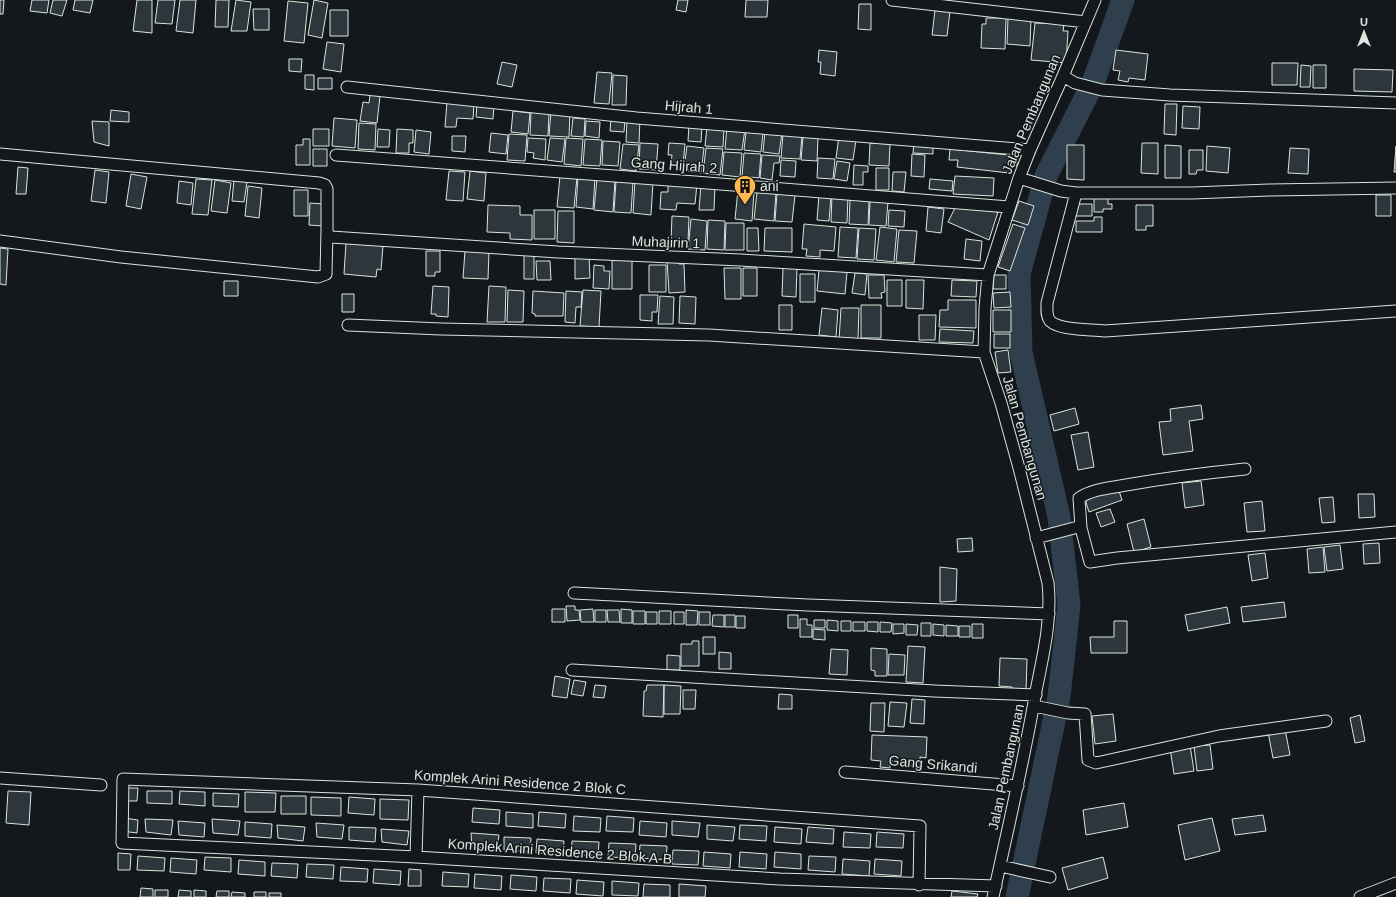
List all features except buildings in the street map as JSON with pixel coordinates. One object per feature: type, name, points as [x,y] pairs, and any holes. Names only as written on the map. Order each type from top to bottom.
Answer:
[{"type":"street","points":[[892,0],[1086,22]]},
{"type":"street","name":"Jalan Pembangunan","points":[[994,892],[1035,703],[1048,627],[1050,599],[1041,536],[984,352],[984,320],[988,275],[1019,178],[1094,0]]},
{"type":"street","points":[[1063,76],[1075,83],[1102,90],[1170,95],[1396,103]]},
{"type":"street","name":"Hijrah 1","points":[[347,87],[637,118],[1030,150]]},
{"type":"street","points":[[0,154],[319,183],[327,189],[326,274],[318,277],[121,257],[0,241]]},
{"type":"street","name":"Gang Hijrah 2","points":[[336,155],[695,182],[1009,208]]},
{"type":"street","points":[[1019,178],[1060,191],[1076,193],[1192,193],[1396,188]]},
{"type":"street","points":[[1076,193],[1047,303],[1046,313],[1050,320],[1059,327],[1105,331],[1396,311]]},
{"type":"street","name":"Muhajirin 1","points":[[327,230],[328,235],[331,237],[343,238],[558,252],[749,260],[988,275]]},
{"type":"street","points":[[348,325],[709,336],[984,352]]},
{"type":"street","points":[[1245,468],[1168,478],[1098,490],[1079,498],[1075,528],[1090,562],[1117,558],[1396,532]]},
{"type":"street","points":[[1041,536],[1075,528]]},
{"type":"street","points":[[574,593],[808,605],[1049,614]]},
{"type":"street","points":[[572,670],[927,690],[1035,703],[1068,713],[1084,714],[1088,760],[1096,763],[1220,736],[1326,722]]},
{"type":"street","name":"Gang Srikandi","points":[[845,772],[1018,786]]},
{"type":"street","points":[[0,778],[101,784]]},
{"type":"street","name":"Komplek Arini Residence 2 Blok C","points":[[122,843],[123,779],[418,790],[920,826],[919,885]]},
{"type":"street","points":[[416,857],[418,790]]},
{"type":"street","name":"Komplek Arini Residence 2 Blok A-B","points":[[122,843],[416,857],[780,879],[919,885],[994,892]]},
{"type":"street","points":[[1000,866],[1050,877]]},
{"type":"street","points":[[1360,897],[1396,883]]},
{"type":"waterway","points":[[1017,897],[1059,697],[1069,605],[1059,517],[1021,352],[1019,274],[1046,176],[1093,83],[1123,0]]},
{"type":"place","name":"ani","points":[[745,206]]}]
